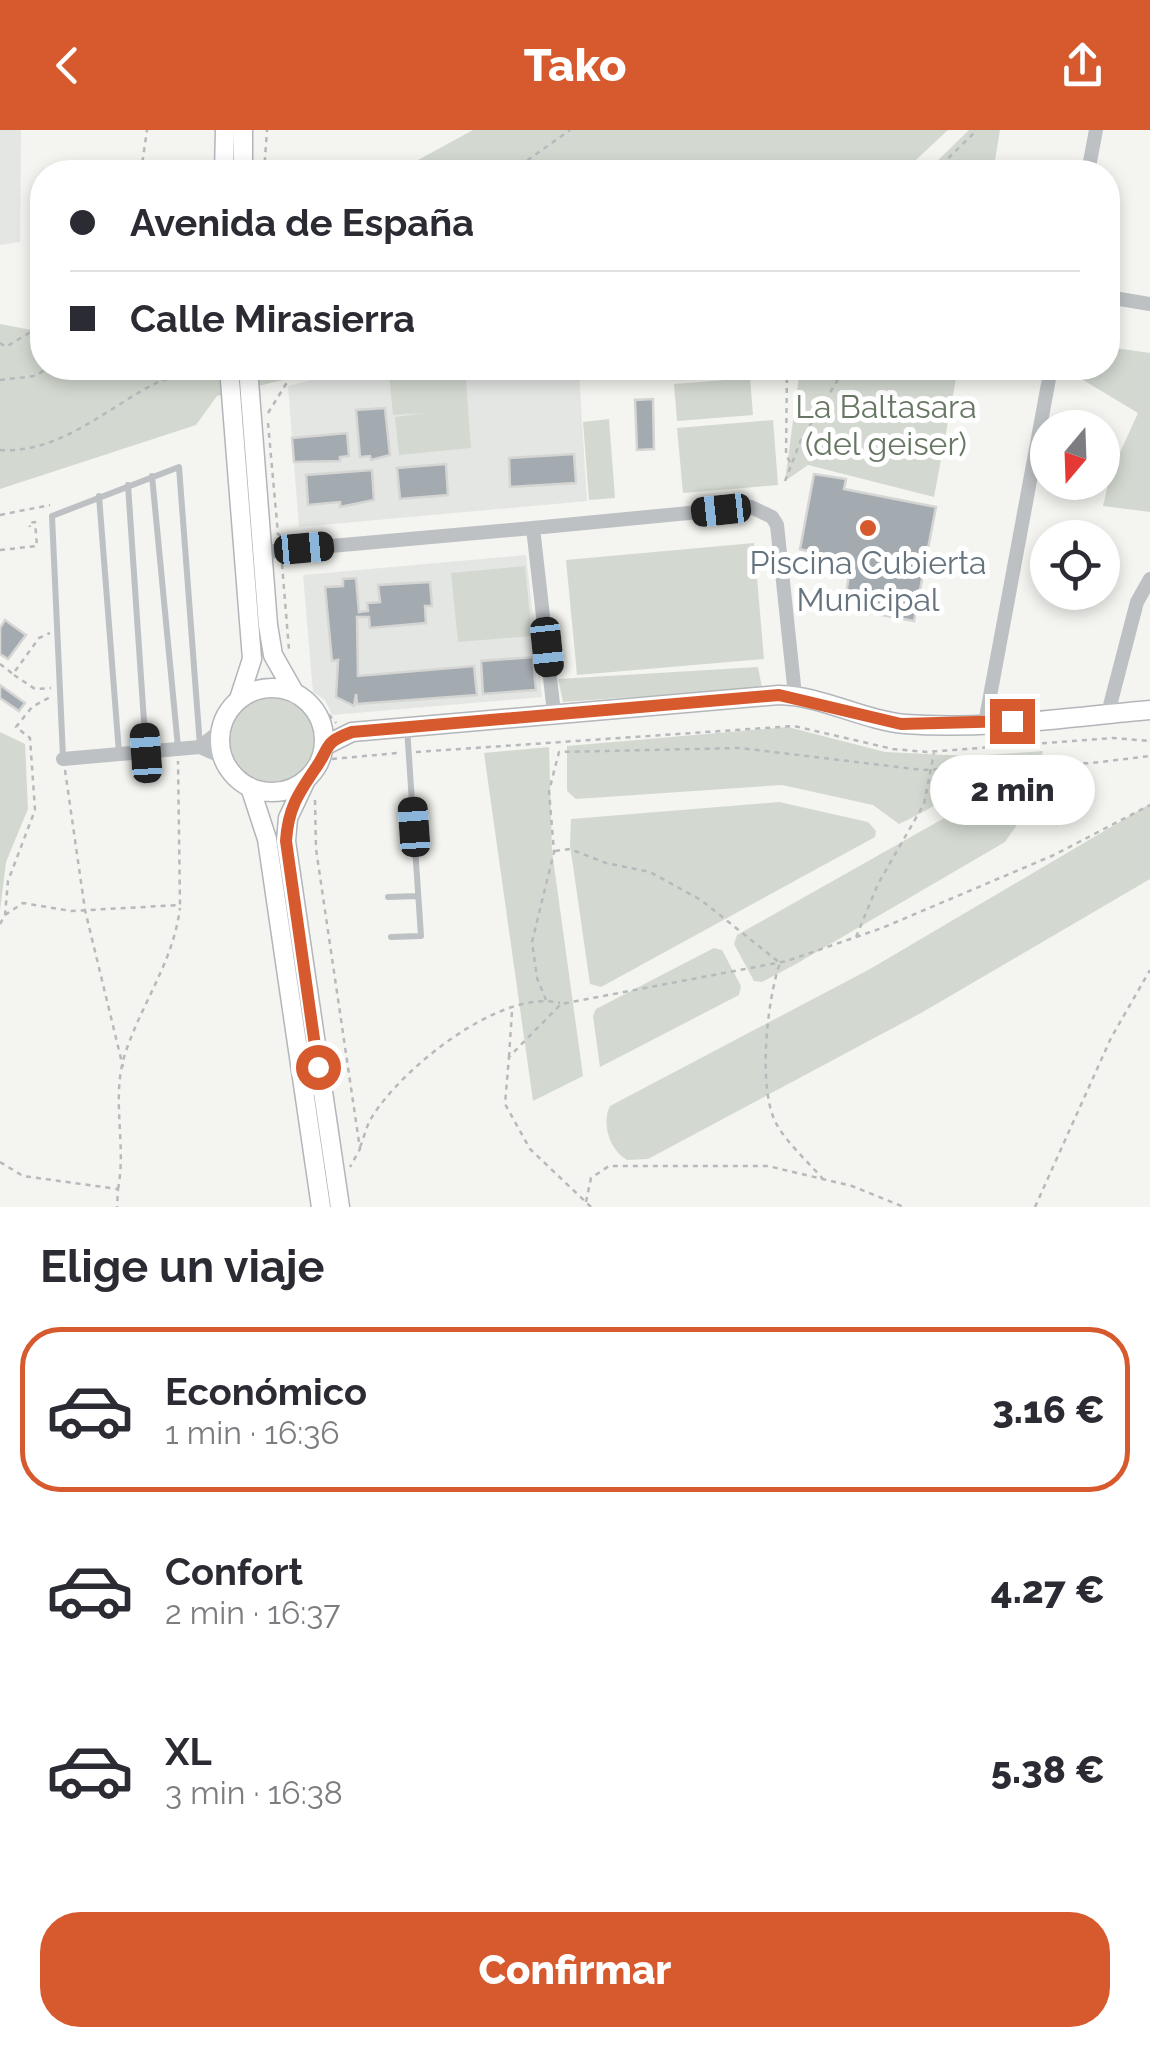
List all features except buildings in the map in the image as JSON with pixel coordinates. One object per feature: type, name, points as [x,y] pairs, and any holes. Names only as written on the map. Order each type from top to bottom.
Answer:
[{"type":"main road","points":[[224,160],[225,130]]},
{"type":"main road","points":[[243,130],[243,160]]},
{"type":"main road","points":[[230,380],[252,659],[239,699],[221,730],[223,757],[236,777],[250,787],[279,792],[313,786]]},
{"type":"main road","points":[[251,380],[259,414],[273,656],[315,709],[329,751]]},
{"type":"main road","points":[[239,699],[256,690],[299,690]]},
{"type":"main road","points":[[321,722],[352,732],[796,696],[865,718],[901,724],[985,723],[1150,710]]},
{"type":"main road","points":[[340,1207],[286,841],[288,818],[313,786],[329,751],[352,732]]},
{"type":"main road","points":[[250,787],[267,839],[320,1207]]},
{"type":"street","points":[[1090,160],[1096,130]]},
{"type":"street","points":[[1120,299],[1150,304]]},
{"type":"street","points":[[985,723],[1049,380]]},
{"type":"street","points":[[264,552],[762,510],[777,525],[796,696]]},
{"type":"street","points":[[533,528],[554,713]]},
{"type":"street","points":[[1108,714],[1137,602],[1150,579]]},
{"type":"street","points":[[200,747],[221,730]]},
{"type":"street","points":[[63,759],[200,747],[223,757]]},
{"type":"lane","points":[[63,759],[52,516],[180,466],[200,747]]},
{"type":"lane","points":[[152,476],[178,748]]},
{"type":"lane","points":[[128,486],[146,753]]},
{"type":"lane","points":[[99,496],[119,754]]},
{"type":"lane","points":[[390,937],[421,936],[407,727]]},
{"type":"lane","points":[[388,897],[418,896]]},
{"type":"path","points":[[143,160],[147,130]]},
{"type":"path","points":[[265,160],[267,130]]},
{"type":"path","points":[[529,160],[570,130]]},
{"type":"path","points":[[946,160],[977,130]]},
{"type":"path","points":[[0,343],[6,347],[30,332]]},
{"type":"path","points":[[0,380],[30,376]]},
{"type":"path","points":[[0,450],[16,451],[82,429],[164,380]]},
{"type":"path","points":[[286,380],[259,414],[278,534],[303,536],[304,548]]},
{"type":"path","points":[[788,380],[786,455],[791,465]]},
{"type":"path","points":[[785,482],[801,440],[838,380]]},
{"type":"path","points":[[0,515],[50,505],[52,516]]},
{"type":"path","points":[[0,550],[36,546],[35,522],[29,522],[30,526]]},
{"type":"path","points":[[284,561],[286,623],[293,662]]},
{"type":"path","points":[[13,674],[39,638],[57,633]]},
{"type":"path","points":[[0,664],[35,689],[59,689]]},
{"type":"path","points":[[6,915],[8,881],[34,810],[30,738],[16,727],[32,707],[59,689]]},
{"type":"path","points":[[299,690],[336,724],[350,723],[352,732]]},
{"type":"path","points":[[360,1149],[316,849],[313,786],[329,751],[409,752],[794,726],[893,749],[934,752],[1113,738],[1150,740]]},
{"type":"path","points":[[117,1207],[123,1162],[116,1103],[122,1067],[169,960],[180,905],[178,748]]},
{"type":"path","points":[[546,1000],[537,978],[532,942],[554,852],[549,792],[559,752],[740,748],[930,769],[1092,763],[1150,756]]},
{"type":"path","points":[[856,937],[878,884],[924,804],[934,752]]},
{"type":"path","points":[[63,759],[86,910],[122,1067]]},
{"type":"path","points":[[347,1177],[370,1118],[400,1083],[466,1028],[546,1000],[562,1004],[780,962],[856,937],[1054,855],[1150,805]]},
{"type":"path","points":[[554,852],[570,848],[650,872],[701,900],[780,962]]},
{"type":"path","points":[[0,924],[23,903],[52,911],[180,905]]},
{"type":"path","points":[[780,962],[770,991],[767,1050],[776,1123],[823,1179]]},
{"type":"path","points":[[1036,1207],[1103,1056],[1150,970]]},
{"type":"path","points":[[508,1057],[562,1004]]},
{"type":"path","points":[[512,1009],[505,1104],[530,1149],[591,1207]]},
{"type":"path","points":[[0,1162],[23,1176],[118,1189]]},
{"type":"path","points":[[586,1202],[591,1178],[609,1166],[768,1166],[823,1179],[904,1207]]},
{"type":"shaded area","points":[[0,130],[21,130],[20,242],[0,245]]},
{"type":"shaded area","points":[[311,380],[579,380],[587,501],[299,527],[288,386]]},
{"type":"shaded area","points":[[526,555],[542,697],[332,715],[325,700],[313,692],[303,575]]},
{"type":"green space","points":[[473,130],[948,130],[916,160],[418,160]]},
{"type":"green space","points":[[969,130],[1000,130],[995,160],[938,160]]},
{"type":"green space","points":[[0,324],[30,330],[30,380],[283,380],[217,396],[196,425],[0,489]]},
{"type":"green space","points":[[1120,349],[1150,353],[1150,512],[1103,506],[1104,500],[1120,500],[1120,452],[1138,413],[1083,380],[1120,380]]},
{"type":"green space","points":[[390,380],[466,380],[471,448],[399,455],[395,417],[425,413],[393,415]]},
{"type":"green space","points":[[750,380],[753,415],[677,421],[674,384]]},
{"type":"green space","name":"La Baltasara (del geiser)","points":[[798,380],[956,380],[934,497],[808,465],[785,481]]},
{"type":"green space","points":[[609,419],[615,498],[589,500],[583,422]]},
{"type":"green space","points":[[773,420],[778,485],[683,493],[677,428]]},
{"type":"green space","points":[[754,543],[764,659],[577,675],[566,560]]},
{"type":"green space","points":[[525,566],[532,636],[458,642],[451,573]]},
{"type":"green space","points":[[758,667],[762,688],[563,702],[558,679]]},
{"type":"green space","points":[[272,698],[288,701],[302,710],[311,724],[311,756],[302,770],[288,779],[272,782],[256,779],[242,770],[233,756],[230,740],[233,724],[242,710],[256,701]]},
{"type":"green space","points":[[788,727],[885,752],[969,756],[959,781],[943,799],[899,824],[873,805],[782,785],[576,799],[567,791],[567,746]]},
{"type":"green space","points":[[0,732],[25,744],[28,809],[6,862],[0,910]]},
{"type":"green space","points":[[549,747],[552,851],[583,1076],[533,1101],[484,753]]},
{"type":"green space","points":[[1043,751],[1030,806],[1005,842],[796,964],[762,982],[754,981],[734,944],[737,935],[962,808],[979,788],[987,755]]},
{"type":"green space","points":[[779,802],[868,822],[876,831],[875,837],[601,987],[590,984],[570,845],[571,819]]},
{"type":"green space","points":[[1150,804],[1150,879],[921,1013],[648,1159],[627,1160],[616,1150],[607,1128],[610,1106],[870,969]]},
{"type":"green space","points":[[714,948],[722,950],[741,986],[739,995],[600,1067],[593,1016],[596,1009]]},
{"type":"place","name":"Piscina Cubierta Municipal","points":[[868,528]]},
{"type":"route","points":[[318,1067],[286,841],[296,793],[315,770],[324,746],[334,738],[352,732],[779,695],[901,724],[1012,721]]}]
